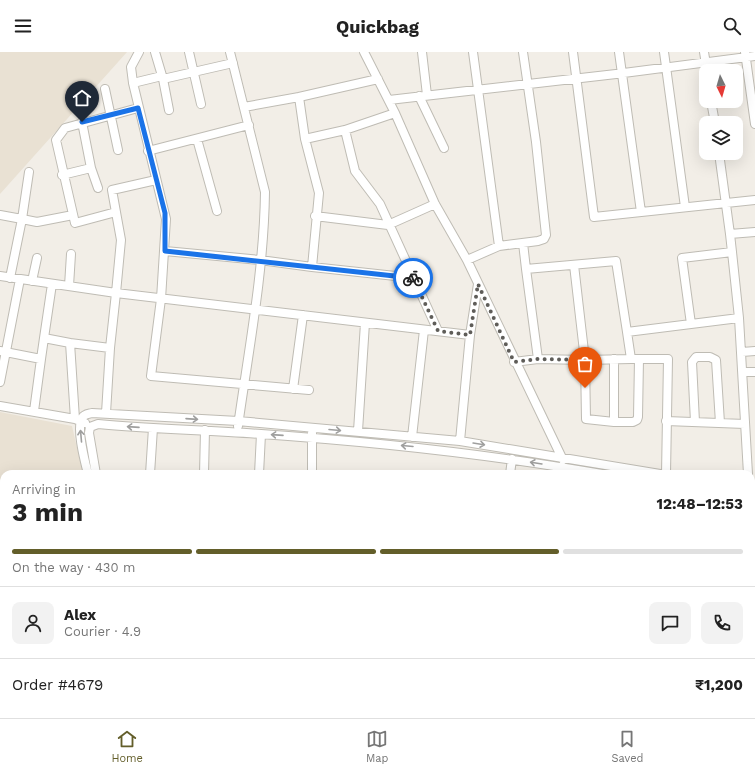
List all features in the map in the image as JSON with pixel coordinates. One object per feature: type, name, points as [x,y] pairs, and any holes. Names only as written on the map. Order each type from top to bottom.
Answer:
[{"type":"street","points":[[140,52],[130,67],[148,151],[165,213],[165,251],[161,299],[151,376],[309,390]]},
{"type":"street","points":[[155,52],[169,110]]},
{"type":"street","points":[[189,52],[201,104]]},
{"type":"street","points":[[230,52],[265,192],[255,310],[237,432]]},
{"type":"street","points":[[364,52],[389,100],[435,204],[467,260],[514,362],[566,468]]},
{"type":"street","points":[[422,52],[423,96],[444,148]]},
{"type":"street","points":[[473,52],[499,246]]},
{"type":"street","points":[[467,260],[499,246],[538,241],[544,239],[546,236],[536,142],[523,52]]},
{"type":"street","points":[[573,52],[594,217],[755,200]]},
{"type":"street","points":[[619,52],[641,212]]},
{"type":"street","points":[[664,52],[685,207]]},
{"type":"street","points":[[704,52],[706,62]]},
{"type":"street","points":[[389,100],[622,74],[706,62],[745,54],[755,56]]},
{"type":"street","points":[[745,54],[755,124]]},
{"type":"street","points":[[133,83],[233,64]]},
{"type":"street","points":[[244,107],[299,97],[378,79]]},
{"type":"street","points":[[105,90],[118,150]]},
{"type":"street","points":[[299,97],[305,139],[318,186],[312,267]]},
{"type":"street","points":[[116,212],[75,223],[62,175],[56,140],[65,128],[82,122],[138,108]]},
{"type":"street","points":[[305,139],[345,130],[395,113]]},
{"type":"street","points":[[82,122],[98,188]]},
{"type":"street","points":[[148,151],[249,126]]},
{"type":"street","points":[[345,130],[355,171],[380,204],[388,225],[438,331]]},
{"type":"street","points":[[197,139],[217,211]]},
{"type":"street","points":[[720,160],[739,318],[748,470]]},
{"type":"street","points":[[62,175],[92,168]]},
{"type":"street","points":[[10,278],[22,219],[29,172]]},
{"type":"street","points":[[106,413],[110,348],[121,240],[112,190],[156,180]]},
{"type":"street","points":[[316,216],[388,225],[435,204]]},
{"type":"street","points":[[0,215],[37,222],[72,215]]},
{"type":"street","points":[[730,234],[755,232]]},
{"type":"street","points":[[523,243],[538,359]]},
{"type":"street","points":[[165,251],[260,260],[414,278]]},
{"type":"street","points":[[691,324],[682,258],[732,252]]},
{"type":"street","points":[[70,286],[71,254]]},
{"type":"street","points":[[32,281],[37,258]]},
{"type":"street","points":[[526,269],[616,261],[627,332],[635,359],[637,420],[633,422],[614,422],[586,419],[585,360],[574,265]]},
{"type":"street","points":[[0,276],[161,299],[470,335]]},
{"type":"street","points":[[0,382],[4,352],[20,279]]},
{"type":"street","points":[[34,411],[52,284]]},
{"type":"street","points":[[460,441],[470,335],[478,284]]},
{"type":"street","points":[[293,389],[302,315]]},
{"type":"street","points":[[627,332],[739,318]]},
{"type":"street","points":[[358,431],[365,323]]},
{"type":"street","points":[[412,437],[424,330]]},
{"type":"street","points":[[44,338],[110,348]]},
{"type":"street","points":[[70,343],[78,420],[87,470]]},
{"type":"street","points":[[742,352],[755,351]]},
{"type":"street","points":[[4,352],[41,359]]},
{"type":"street","points":[[695,422],[692,362],[696,357],[710,357],[716,360],[720,423]]},
{"type":"street","points":[[514,362],[538,359],[668,360],[666,470]]},
{"type":"street","points":[[614,359],[614,422]]},
{"type":"street","points":[[743,372],[755,372]]},
{"type":"street","points":[[0,406],[78,420],[90,427]]},
{"type":"street","points":[[78,420],[85,415],[92,413],[106,413],[358,431],[460,441],[637,470]]},
{"type":"street","points":[[666,421],[745,424]]},
{"type":"street","points":[[90,427],[98,424],[205,430],[411,446],[578,470]]},
{"type":"street","points":[[90,427],[89,440],[95,470]]},
{"type":"street","points":[[150,470],[153,428]]},
{"type":"street","points":[[312,470],[313,428]]},
{"type":"street","points":[[204,470],[205,430]]},
{"type":"street","points":[[259,470],[260,434]]},
{"type":"street","points":[[511,470],[512,460]]},
{"type":"street","points":[[184,718],[201,718]]},
{"type":"shaded area","points":[[0,52],[127,52],[0,194]]},
{"type":"shaded area","points":[[0,412],[72,426],[82,470],[0,470]]},
{"type":"way so far","points":[[413,278],[438,331],[470,335],[478,284],[514,362],[538,359],[585,360],[585,388]]},
{"type":"route","points":[[82,122],[138,108],[165,213],[165,251],[260,260],[413,278]]}]
